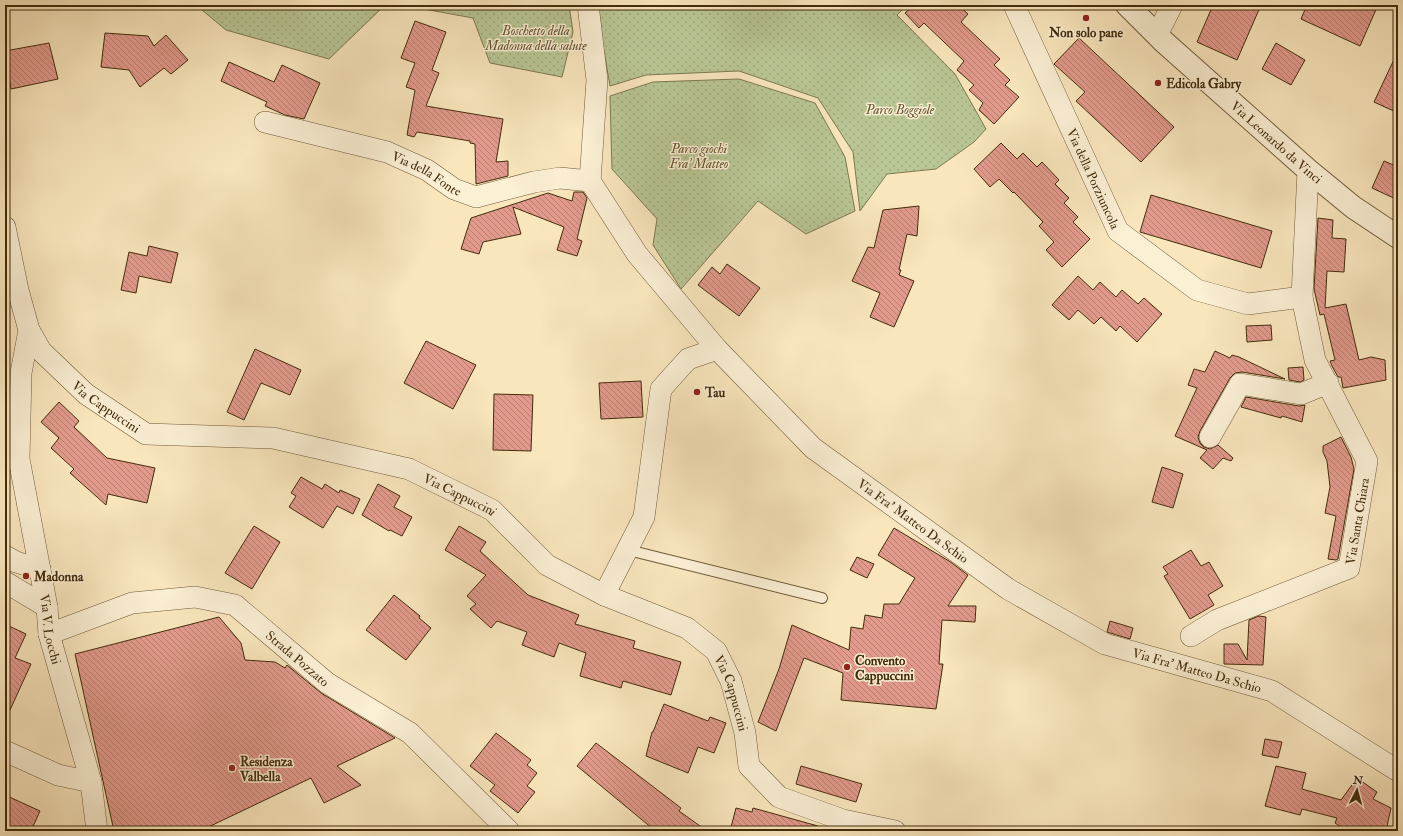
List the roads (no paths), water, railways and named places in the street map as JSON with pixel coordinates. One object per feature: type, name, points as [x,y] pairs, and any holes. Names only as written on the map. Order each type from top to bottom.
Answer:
[{"type":"street","points":[[588,5],[597,80],[590,180],[637,254],[717,349],[688,359],[661,389],[644,517],[604,595]]},
{"type":"street","name":"Via della Porziuncola","points":[[1014,5],[1118,231],[1197,290],[1248,304],[1302,296]]},
{"type":"street","name":"Via Leonardo da Vinci","points":[[1126,5],[1157,35],[1308,170],[1353,207],[1398,237]]},
{"type":"street","points":[[1157,35],[1172,5]]},
{"type":"street","name":"Via della Fonte","points":[[265,122],[387,152],[426,170],[454,189],[476,197],[534,182],[560,178],[590,180]]},
{"type":"street","name":"Via Santa Chiara","points":[[1191,636],[1217,620],[1349,568],[1367,461],[1315,360],[1302,296],[1308,170]]},
{"type":"street","name":"Via Cappuccini","points":[[5,227],[12,290],[29,330],[41,351],[86,394],[146,434],[273,438],[409,469],[492,510],[547,565],[604,595],[688,628],[716,651],[731,681],[745,733],[749,766],[779,797],[843,820],[895,831]]},
{"type":"street","name":"Via V. Locchi","points":[[29,330],[21,373],[19,459],[47,606],[49,634],[91,782],[97,831]]},
{"type":"street","name":"Via Fra' Matteo Da Schio","points":[[717,349],[812,448],[1008,589],[1105,644],[1272,691],[1398,770]]},
{"type":"street","points":[[1210,437],[1240,384],[1301,394],[1328,383]]},
{"type":"street","points":[[5,556],[16,562],[40,569]]},
{"type":"street","points":[[5,582],[47,606]]},
{"type":"street","name":"Strada Pozzato","points":[[49,634],[132,603],[195,597],[236,605],[327,683],[410,733],[509,831]]},
{"type":"street","points":[[5,750],[58,775],[91,782]]},
{"type":"lane","points":[[628,550],[822,598]]},
{"type":"place","name":"Non solo pane","points":[[1086,18]]},
{"type":"place","name":"Edicola Gabry","points":[[1158,83]]},
{"type":"place","name":"Tau","points":[[697,392]]},
{"type":"place","name":"Madonna","points":[[26,576]]},
{"type":"place","name":"Convento Cappuccini","points":[[847,667]]},
{"type":"place","name":"Residenza Valbella","points":[[232,768]]},
{"type":"park label","name":"Boschetto della Madonna della salute","points":[[536,38]]},
{"type":"park label","name":"Parco Boggiole","points":[[900,109]]},
{"type":"park label","name":"Parco giochi Fra' Matteo","points":[[699,156]]}]
